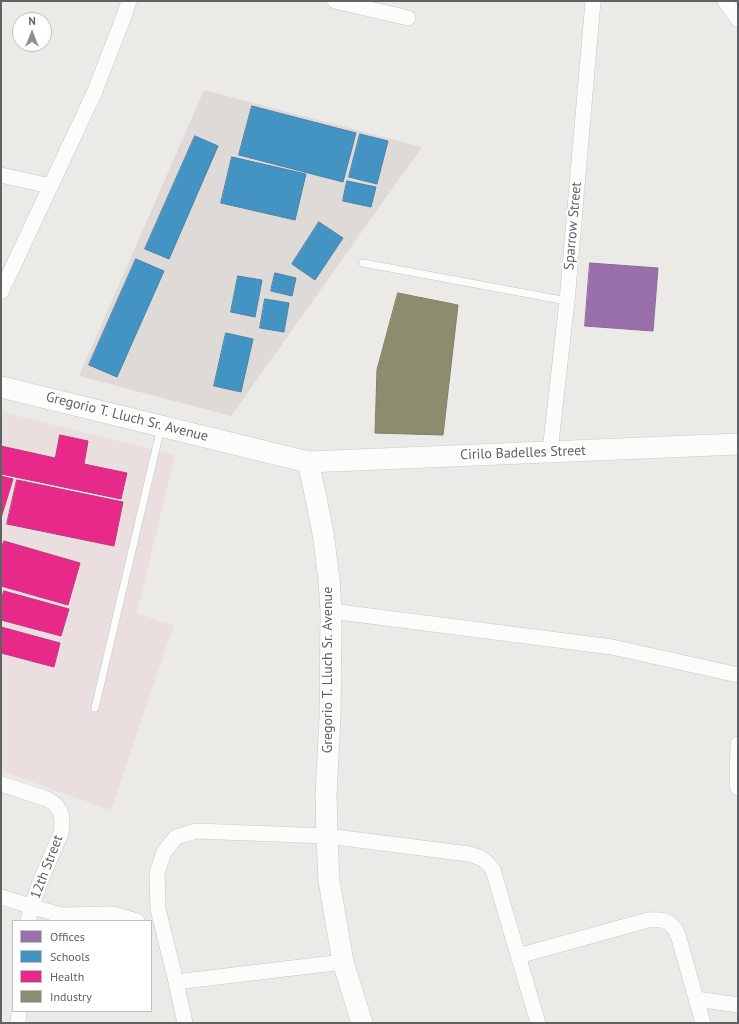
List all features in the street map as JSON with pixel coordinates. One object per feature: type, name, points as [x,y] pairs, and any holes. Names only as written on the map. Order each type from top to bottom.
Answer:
[{"type":"main road","name":"Gregorio T. Lluch Sr. Avenue","points":[[1,387],[308,462],[323,533],[329,579],[331,611],[330,719],[326,794],[326,836],[330,881],[343,962],[362,1023]]},
{"type":"main road","name":"Cirilo Badelles Street","points":[[308,462],[738,444]]},
{"type":"street","points":[[1,292],[95,91],[129,1]]},
{"type":"street","points":[[335,1],[408,18]]},
{"type":"street","name":"Sparrow Street","points":[[550,452],[567,301],[593,1]]},
{"type":"street","points":[[725,1],[738,19]]},
{"type":"street","points":[[1,176],[50,186]]},
{"type":"street","points":[[331,611],[612,647],[738,675]]},
{"type":"street","points":[[738,744],[738,788]]},
{"type":"street","name":"12th Street","points":[[1,784],[47,800],[55,804],[61,813],[61,833],[30,914]]},
{"type":"street","points":[[185,1023],[176,982],[157,928],[157,873],[164,852],[176,837],[196,831],[326,836],[469,854],[487,861],[493,870],[497,882],[538,1023]]},
{"type":"street","points":[[1,897],[30,914],[113,914],[133,920]]},
{"type":"street","points":[[518,956],[648,920],[660,919],[675,927],[703,1023]]},
{"type":"street","points":[[176,982],[343,962]]},
{"type":"street","points":[[696,999],[738,1005]]},
{"type":"street","points":[[18,1023],[19,1012]]},
{"type":"lane","points":[[363,263],[567,301]]},
{"type":"lane","points":[[95,708],[161,426]]},
{"type":"shaded area","points":[[204,90],[422,147],[231,416],[79,376]]},
{"type":"shaded area","points":[[1,412],[175,455],[137,613],[174,625],[111,810],[1,771]]},
{"type":"building: Offices","points":[[590,263],[658,268],[653,331],[585,326]]},
{"type":"building: Schools","points":[[252,106],[356,133],[343,182],[239,155]]},
{"type":"building: Schools","points":[[360,134],[388,141],[377,184],[349,177]]},
{"type":"building: Schools","points":[[195,136],[218,146],[169,259],[145,249]]},
{"type":"building: Schools","points":[[232,157],[306,174],[295,220],[221,203]]},
{"type":"building: Schools","points":[[347,181],[376,187],[371,207],[343,201]]},
{"type":"building: Schools","points":[[319,222],[343,238],[315,280],[292,264]]},
{"type":"building: Schools","points":[[136,259],[164,271],[117,377],[89,365]]},
{"type":"building: Schools","points":[[275,273],[296,278],[292,296],[271,291]]},
{"type":"building: Schools","points":[[238,276],[262,280],[255,317],[231,312]]},
{"type":"building: Schools","points":[[265,299],[289,303],[284,332],[260,328]]},
{"type":"building: Schools","points":[[226,333],[253,339],[241,392],[214,386]]},
{"type":"building: Health","points":[[60,435],[88,441],[84,464],[127,473],[121,499],[1,474],[1,446],[55,458]]},
{"type":"building: Health","points":[[1,476],[13,479],[1,518]]},
{"type":"building: Health","points":[[17,480],[123,502],[114,546],[7,524]]},
{"type":"building: Health","points":[[4,541],[80,563],[68,605],[1,586],[1,551]]},
{"type":"building: Health","points":[[4,591],[69,609],[61,636],[1,620],[1,602]]},
{"type":"building: Health","points":[[1,627],[60,643],[54,667],[1,653]]},
{"type":"building: Industry","points":[[398,293],[458,305],[443,435],[375,433],[377,370]]}]
